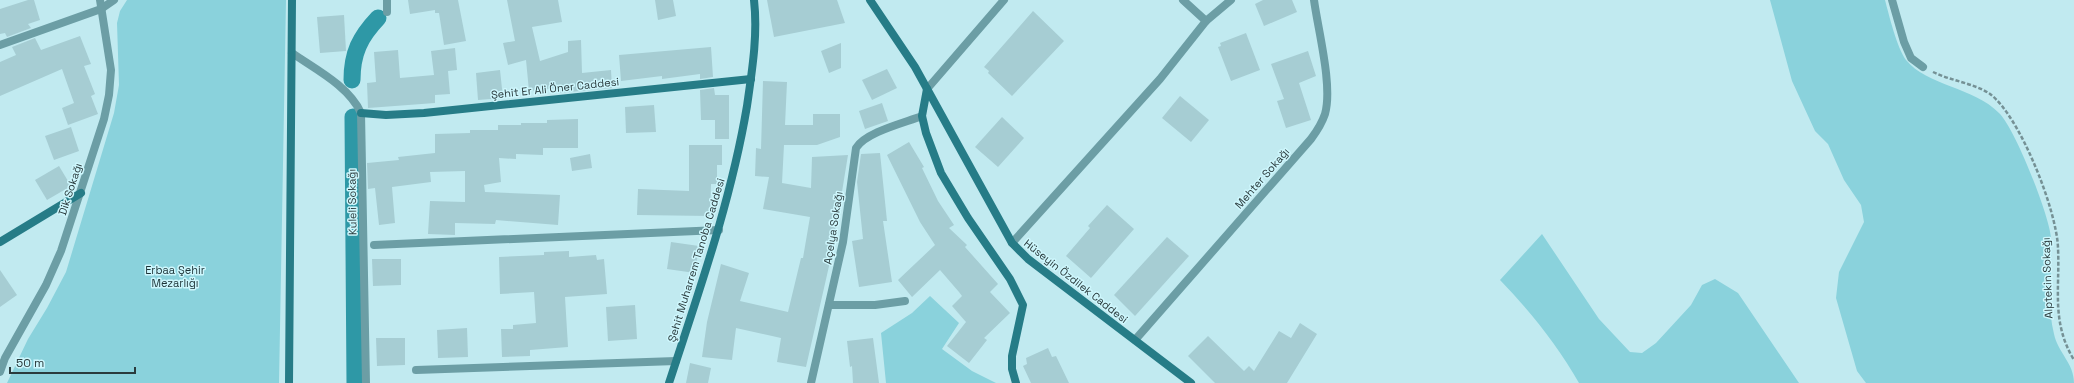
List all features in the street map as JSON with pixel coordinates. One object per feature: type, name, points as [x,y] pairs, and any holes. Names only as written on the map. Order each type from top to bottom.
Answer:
[{"type":"street","name":"Dik Sokağı","points":[[0,372],[5,358],[46,285],[61,251],[104,120],[109,95],[111,70],[100,0]]},
{"type":"street","points":[[0,45],[101,9],[114,0]]},
{"type":"street","points":[[289,383],[292,0]]},
{"type":"street","points":[[387,0],[387,12]]},
{"type":"street","name":"Şehit Muharrem Tanoba Caddesi","points":[[669,383],[719,230],[740,148],[751,80],[755,33],[754,0]]},
{"type":"street","name":"Hüseyin Özdilek Caddesi","points":[[870,0],[902,47],[927,89],[1012,243],[1028,259],[1191,383]]},
{"type":"street","points":[[1004,0],[927,89],[922,116],[926,133],[945,179],[1020,298],[1022,310],[1012,356],[1012,369],[1016,383]]},
{"type":"street","points":[[1183,0],[1206,21]]},
{"type":"street","points":[[1012,243],[1160,79],[1206,21],[1231,0]]},
{"type":"street","name":"Mehter Sokağı","points":[[1135,340],[1311,139],[1320,125],[1325,113],[1327,96],[1314,0]]},
{"type":"street","points":[[1892,0],[1904,42],[1911,58],[1923,67]]},
{"type":"street","points":[[292,53],[346,92],[357,104],[361,113]]},
{"type":"street","name":"Şehit Er Ali Öner Caddesi","points":[[361,113],[386,115],[424,113],[751,80]]},
{"type":"street","name":"Kuleli Sokağı","points":[[361,113],[366,383]]},
{"type":"street","name":"Açelya Sokağı","points":[[811,383],[843,242],[856,148],[859,143],[870,136],[922,116]]},
{"type":"street","points":[[0,242],[81,193]]},
{"type":"street","points":[[374,245],[719,230]]},
{"type":"street","points":[[829,305],[875,305],[905,301]]},
{"type":"street","points":[[416,370],[676,361]]},
{"type":"path","name":"Alptekin Sokağı","points":[[1923,67],[1990,94],[2001,105],[2016,125],[2042,183],[2056,229],[2058,247],[2057,300],[2061,332],[2067,349],[2074,360]]},
{"type":"green space","name":"Erbaa Şehir Mezarlığı","points":[[127,0],[286,0],[279,383],[7,383],[28,339],[47,308],[66,272],[114,113],[119,85],[117,23],[120,11]]},
{"type":"green space","points":[[1770,0],[1885,0],[1896,40],[1906,60],[1915,69],[1926,76],[1977,97],[1989,104],[1999,113],[2006,122],[2022,153],[2038,192],[2049,226],[2051,237],[2050,310],[2056,341],[2069,364],[2074,383],[1866,383],[1857,371],[1836,298],[1839,272],[1864,222],[1861,205],[1844,180],[1828,144],[1815,131],[1792,81]]},
{"type":"green space","points":[[1542,234],[1599,319],[1630,352],[1642,353],[1656,343],[1691,305],[1702,285],[1715,279],[1738,293],[1799,383],[1579,383],[1543,329],[1500,280]]},
{"type":"green space","points":[[930,296],[959,323],[942,349],[972,371],[996,383],[886,383],[881,333],[912,313]]},
{"type":"building","points":[[28,0],[34,0],[40,20],[28,24],[31,28],[7,37],[5,33],[0,34],[0,9]]},
{"type":"building","points":[[408,0],[458,0],[466,41],[444,45],[439,13],[435,13],[435,10],[410,14]]},
{"type":"building","points":[[507,0],[558,0],[562,22],[532,27],[540,61],[568,52],[568,41],[581,40],[582,73],[611,70],[612,88],[559,93],[559,88],[529,91],[526,60],[508,65],[503,43],[515,41]]},
{"type":"building","points":[[655,0],[673,0],[676,16],[658,20]]},
{"type":"building","points":[[767,0],[837,0],[845,23],[774,37]]},
{"type":"building","points":[[1263,0],[1292,0],[1297,12],[1264,26],[1255,4]]},
{"type":"building","points":[[1033,11],[1064,41],[1012,96],[988,73],[989,71],[984,67]]},
{"type":"building","points":[[344,15],[346,51],[320,53],[317,17]]},
{"type":"building","points":[[1246,33],[1260,70],[1231,81],[1218,47],[1221,46],[1220,43]]},
{"type":"building","points":[[80,36],[91,64],[84,66],[95,94],[91,96],[98,114],[68,125],[62,108],[74,103],[62,69],[0,96],[0,62],[16,55],[12,47],[35,38],[41,50]]},
{"type":"building","points":[[841,43],[841,68],[829,73],[821,51]]},
{"type":"building","points":[[711,47],[713,77],[700,79],[700,74],[662,79],[662,76],[621,81],[619,55]]},
{"type":"building","points":[[455,48],[457,70],[448,71],[450,94],[435,95],[435,103],[368,108],[367,83],[376,82],[374,52],[398,50],[400,78],[434,75],[431,51]]},
{"type":"building","points":[[1308,51],[1316,76],[1299,83],[1311,120],[1286,128],[1277,101],[1284,99],[1271,64]]},
{"type":"building","points":[[887,69],[897,88],[872,100],[862,80]]},
{"type":"building","points":[[500,70],[503,98],[478,100],[476,73]]},
{"type":"building","points":[[763,81],[787,82],[785,125],[813,125],[813,114],[840,114],[840,137],[817,145],[784,145],[782,183],[811,188],[812,157],[848,155],[832,253],[806,367],[777,362],[781,338],[736,328],[732,360],[702,357],[707,322],[721,264],[749,273],[740,301],[788,312],[801,258],[803,258],[810,217],[763,209],[769,177],[755,176],[756,148],[761,149]]},
{"type":"building","points":[[714,88],[715,95],[729,95],[729,139],[715,139],[715,120],[701,120],[700,90]]},
{"type":"building","points":[[1180,96],[1209,120],[1191,142],[1162,118]]},
{"type":"building","points":[[882,103],[888,121],[865,129],[859,111]]},
{"type":"building","points":[[654,105],[656,132],[626,133],[625,107]]},
{"type":"building","points":[[1002,117],[1024,138],[998,167],[975,147]]},
{"type":"building","points":[[578,119],[578,148],[543,148],[543,155],[516,154],[516,159],[499,158],[501,182],[484,185],[485,192],[560,195],[558,225],[496,220],[495,224],[455,223],[455,235],[428,234],[430,201],[465,202],[465,171],[430,172],[431,182],[392,187],[395,223],[379,225],[375,188],[368,189],[367,163],[399,160],[398,157],[435,153],[435,134],[470,133],[470,130],[498,130],[498,125],[521,125],[521,123],[547,123],[547,120]]},
{"type":"building","points":[[71,127],[79,151],[54,160],[45,136]]},
{"type":"building","points":[[909,142],[924,167],[922,168],[938,201],[954,225],[949,228],[967,245],[965,247],[998,284],[990,292],[1010,313],[984,338],[987,340],[969,363],[947,346],[966,322],[952,306],[962,296],[959,292],[940,270],[912,297],[898,280],[935,245],[920,222],[887,155]]},
{"type":"building","points":[[689,145],[722,145],[722,165],[717,165],[717,184],[711,184],[710,216],[637,215],[638,189],[689,191]]},
{"type":"building","points":[[880,153],[887,221],[883,221],[892,282],[859,287],[852,241],[863,239],[857,182],[861,154]]},
{"type":"building","points":[[590,154],[592,168],[572,171],[570,158]]},
{"type":"building","points":[[59,166],[71,186],[47,200],[35,180]]},
{"type":"building","points":[[1107,205],[1134,229],[1091,278],[1066,256],[1090,228],[1088,226]]},
{"type":"building","points":[[1167,237],[1189,256],[1135,316],[1114,295]]},
{"type":"building","points":[[671,242],[699,246],[695,273],[667,269]]},
{"type":"building","points":[[569,251],[569,257],[596,255],[597,260],[604,259],[607,294],[565,297],[568,347],[530,350],[530,356],[502,357],[501,329],[513,329],[513,325],[536,323],[534,292],[500,294],[499,257],[544,255],[544,252]]},
{"type":"building","points":[[372,259],[401,259],[401,285],[373,286]]},
{"type":"building","points":[[0,270],[17,295],[0,307]]},
{"type":"building","points":[[635,305],[637,339],[608,341],[606,307]]},
{"type":"building","points":[[1300,323],[1317,334],[1287,383],[1215,383],[1188,356],[1208,336],[1244,371],[1249,366],[1254,371],[1279,331],[1291,338]]},
{"type":"building","points":[[467,328],[468,357],[438,358],[437,330]]},
{"type":"building","points":[[376,338],[405,338],[405,365],[377,366]]},
{"type":"building","points":[[873,338],[879,383],[853,383],[852,366],[850,367],[847,341]]},
{"type":"building","points":[[1048,348],[1052,357],[1056,356],[1069,383],[1031,383],[1023,366],[1027,364],[1026,358]]},
{"type":"building","points":[[690,363],[711,368],[708,383],[686,383]]},
{"type":"waterway","points":[[352,80],[352,70],[358,46],[366,32],[378,18]]},
{"type":"waterway","points":[[353,117],[355,383]]}]
